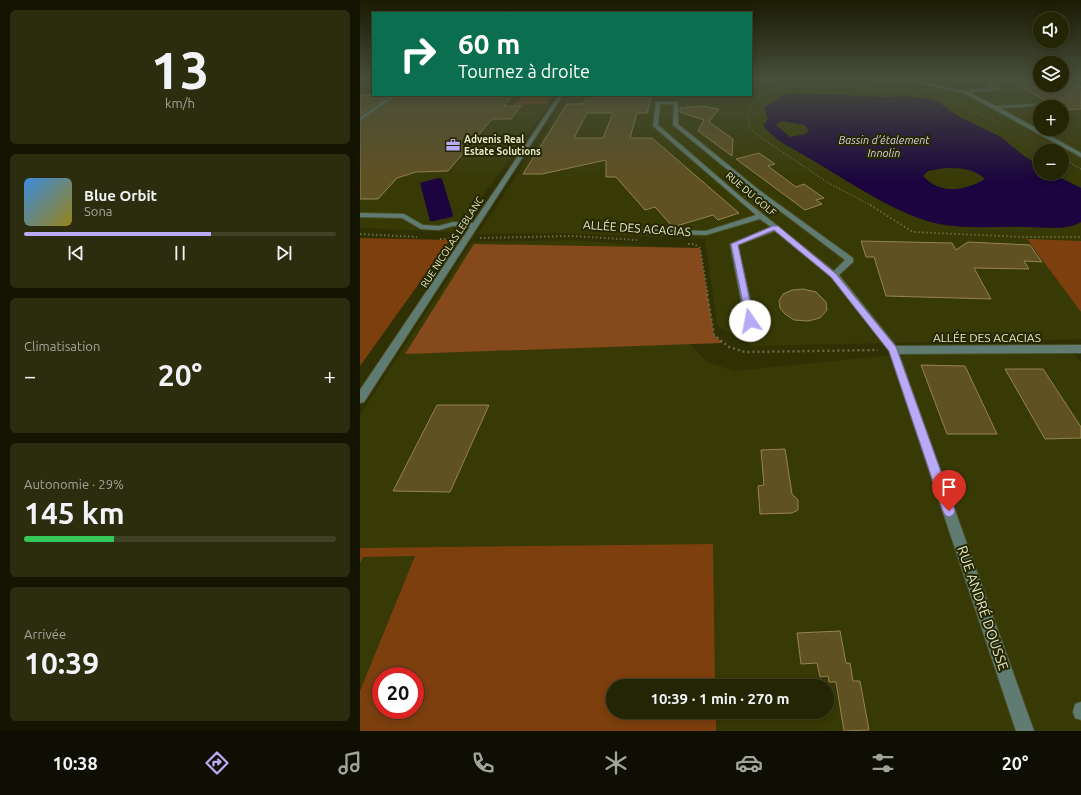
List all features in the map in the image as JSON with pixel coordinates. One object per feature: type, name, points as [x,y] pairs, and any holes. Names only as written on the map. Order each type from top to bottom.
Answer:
[{"type":"street","points":[[360,119],[370,112]]},
{"type":"street","name":"RUE NICOLAS LEBLANC","points":[[360,399],[550,112]]},
{"type":"street","points":[[657,112],[655,125],[660,131],[678,126]]},
{"type":"street","points":[[676,112],[675,124],[710,155],[850,260],[834,275]]},
{"type":"street","points":[[1003,112],[1081,155]]},
{"type":"street","name":"RUE DU GOLF","points":[[660,131],[697,158],[775,228],[834,275],[886,350]]},
{"type":"street","points":[[360,215],[404,216],[421,228],[439,228],[453,224],[475,225]]},
{"type":"street","points":[[641,231],[706,233],[761,216]]},
{"type":"street","points":[[750,321],[734,244],[775,228]]},
{"type":"street","name":"ALLÉE DES ACACIAS","points":[[886,350],[1081,349]]},
{"type":"street","name":"RUE ANDRÉ DOUSSE","points":[[886,350],[1025,731]]},
{"type":"path","points":[[748,112],[747,114],[750,127],[775,148],[827,182],[872,206],[912,232],[931,234],[980,234],[1022,237],[1081,238]]},
{"type":"path","points":[[976,112],[1003,124]]},
{"type":"path","points":[[1069,162],[1081,169]]},
{"type":"path","points":[[360,234],[419,237]]},
{"type":"path","name":"ALLÉE DES ACACIAS","points":[[434,238],[573,236],[641,241]]},
{"type":"path","name":"ALLÉE DES ACACIAS","points":[[687,244],[694,244],[700,248],[714,335],[729,347],[745,352],[886,350]]},
{"type":"shaded area","points":[[360,112],[543,112],[457,232],[360,228]]},
{"type":"shaded area","points":[[559,112],[1033,112],[1033,136],[1069,136],[1069,112],[1081,112],[1081,339],[751,346],[717,325],[705,239],[566,233],[478,234]]},
{"type":"shaded area","points":[[360,238],[450,240],[360,366]]},
{"type":"shaded area","points":[[1027,239],[1081,241],[1081,312]]},
{"type":"shaded area","points":[[574,240],[687,249],[691,345],[707,362],[734,371],[904,354],[1072,352],[1081,362],[1081,731],[360,731],[360,415],[472,242]]},
{"type":"shaded area","points":[[474,244],[700,248],[714,335],[723,343],[405,354]]},
{"type":"shaded area","points":[[713,544],[715,679],[606,679],[606,719],[716,719],[716,731],[360,731],[360,691],[415,556],[363,557],[360,563],[360,548]]},
{"type":"water","name":"Bassin d'étalement Innolin","points":[[766,112],[953,112],[1001,137],[1033,162],[1033,180],[1065,180],[1081,188],[1081,222],[1069,227],[1055,228],[966,227],[945,225],[928,221],[892,207],[856,187],[783,143],[767,131],[763,125],[768,119]],"holes":[[[781,121],[804,125],[809,130],[806,134],[790,137],[776,125]],[[945,168],[971,171],[985,179],[969,186],[953,189],[937,186],[923,176],[928,171]]]},
{"type":"water","points":[[438,178],[442,179],[453,215],[452,217],[430,221],[420,183]]},
{"type":"building","points":[[374,112],[516,112],[511,119],[492,119],[448,171],[416,172],[397,178],[378,199],[360,199],[360,122]]},
{"type":"building","points":[[562,112],[647,112],[637,113],[630,138],[652,138],[739,213],[718,220],[713,215],[673,227],[655,207],[645,210],[616,177],[606,177],[606,160],[542,174],[523,174]],"holes":[[[587,113],[613,113],[603,138],[574,138]]]},
{"type":"building","points":[[680,112],[717,112],[709,122],[733,139],[732,156],[698,131],[704,120]]},
{"type":"building","points":[[759,153],[775,164],[768,166],[796,187],[804,184],[824,198],[816,200],[822,204],[805,210],[736,159]]},
{"type":"building","points":[[861,241],[952,243],[956,250],[968,242],[1030,245],[1042,262],[1024,261],[1029,269],[974,268],[991,299],[886,296],[874,257],[866,257]]},
{"type":"building","points":[[803,289],[816,292],[826,302],[827,310],[820,318],[808,321],[794,320],[785,314],[780,308],[779,301],[783,294],[792,290]]},
{"type":"building","points":[[921,365],[965,366],[997,434],[947,434]]},
{"type":"building","points":[[1005,369],[1043,369],[1081,427],[1081,438],[1045,439]]},
{"type":"building","points":[[437,405],[489,405],[450,492],[393,491]]},
{"type":"building","points":[[785,449],[792,494],[798,500],[798,510],[792,513],[760,514],[758,486],[764,485],[761,450]]},
{"type":"building","points":[[840,631],[846,663],[850,663],[853,681],[860,681],[869,730],[844,731],[836,682],[834,682],[834,679],[828,679],[828,676],[820,677],[817,663],[801,664],[797,633]]},
{"type":"place","name":"Advenis Real Estate Solutions","points":[[453,145]]},
{"type":"route","points":[[750,321],[734,244],[746,238],[775,228],[834,275],[890,345],[949,511]]}]
